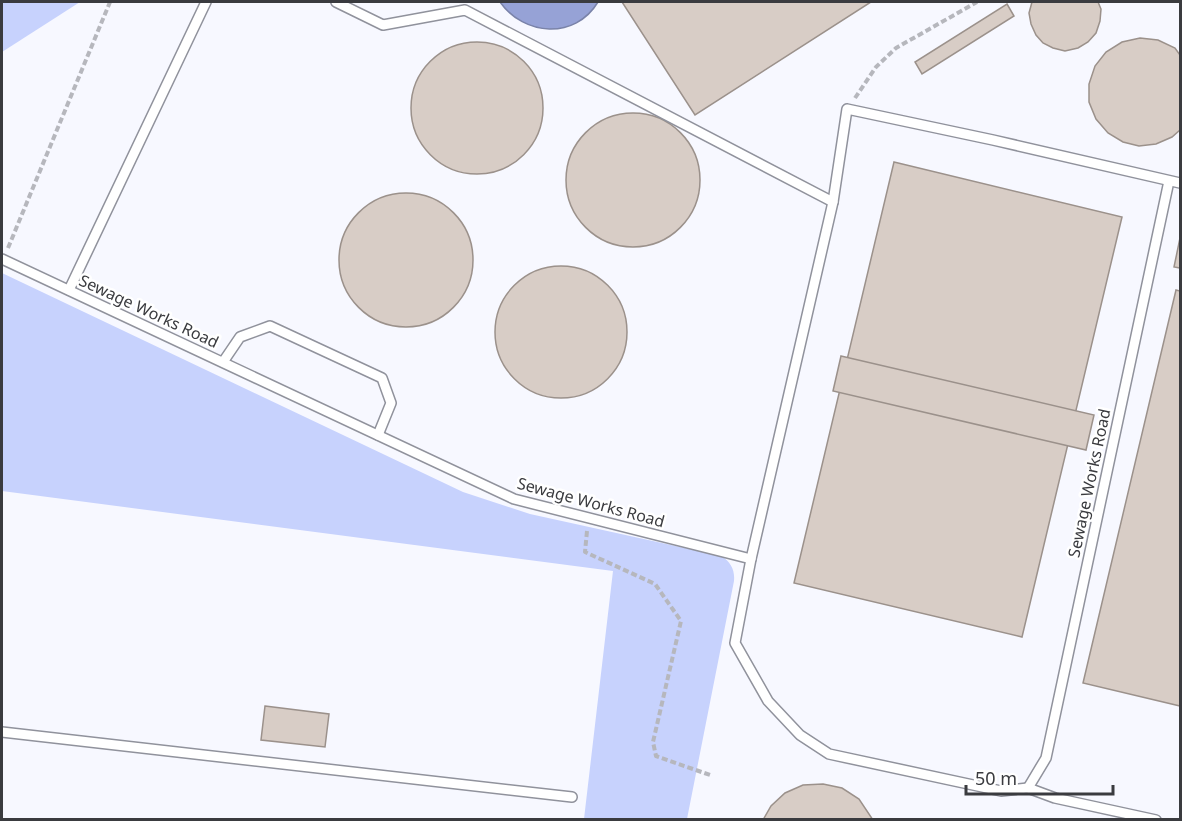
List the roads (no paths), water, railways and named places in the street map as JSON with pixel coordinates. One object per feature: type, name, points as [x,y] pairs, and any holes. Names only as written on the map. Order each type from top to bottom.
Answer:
[{"type":"lane","points":[[69,290],[206,2]]},
{"type":"lane","points":[[336,2],[383,25],[465,10],[833,202]]},
{"type":"lane","points":[[1156,819],[1055,798],[1028,788],[1001,791],[829,754],[800,735],[768,701],[735,643],[751,559],[833,202],[847,109],[1180,183]]},
{"type":"lane","name":"Sewage Works Road","points":[[1028,788],[1046,758],[1169,181]]},
{"type":"lane","name":"Sewage Works Road","points":[[2,259],[514,499],[751,559]]},
{"type":"lane","points":[[223,362],[240,337],[270,326],[382,378],[391,404],[378,435]]},
{"type":"lane","points":[[2,732],[572,797]]}]
